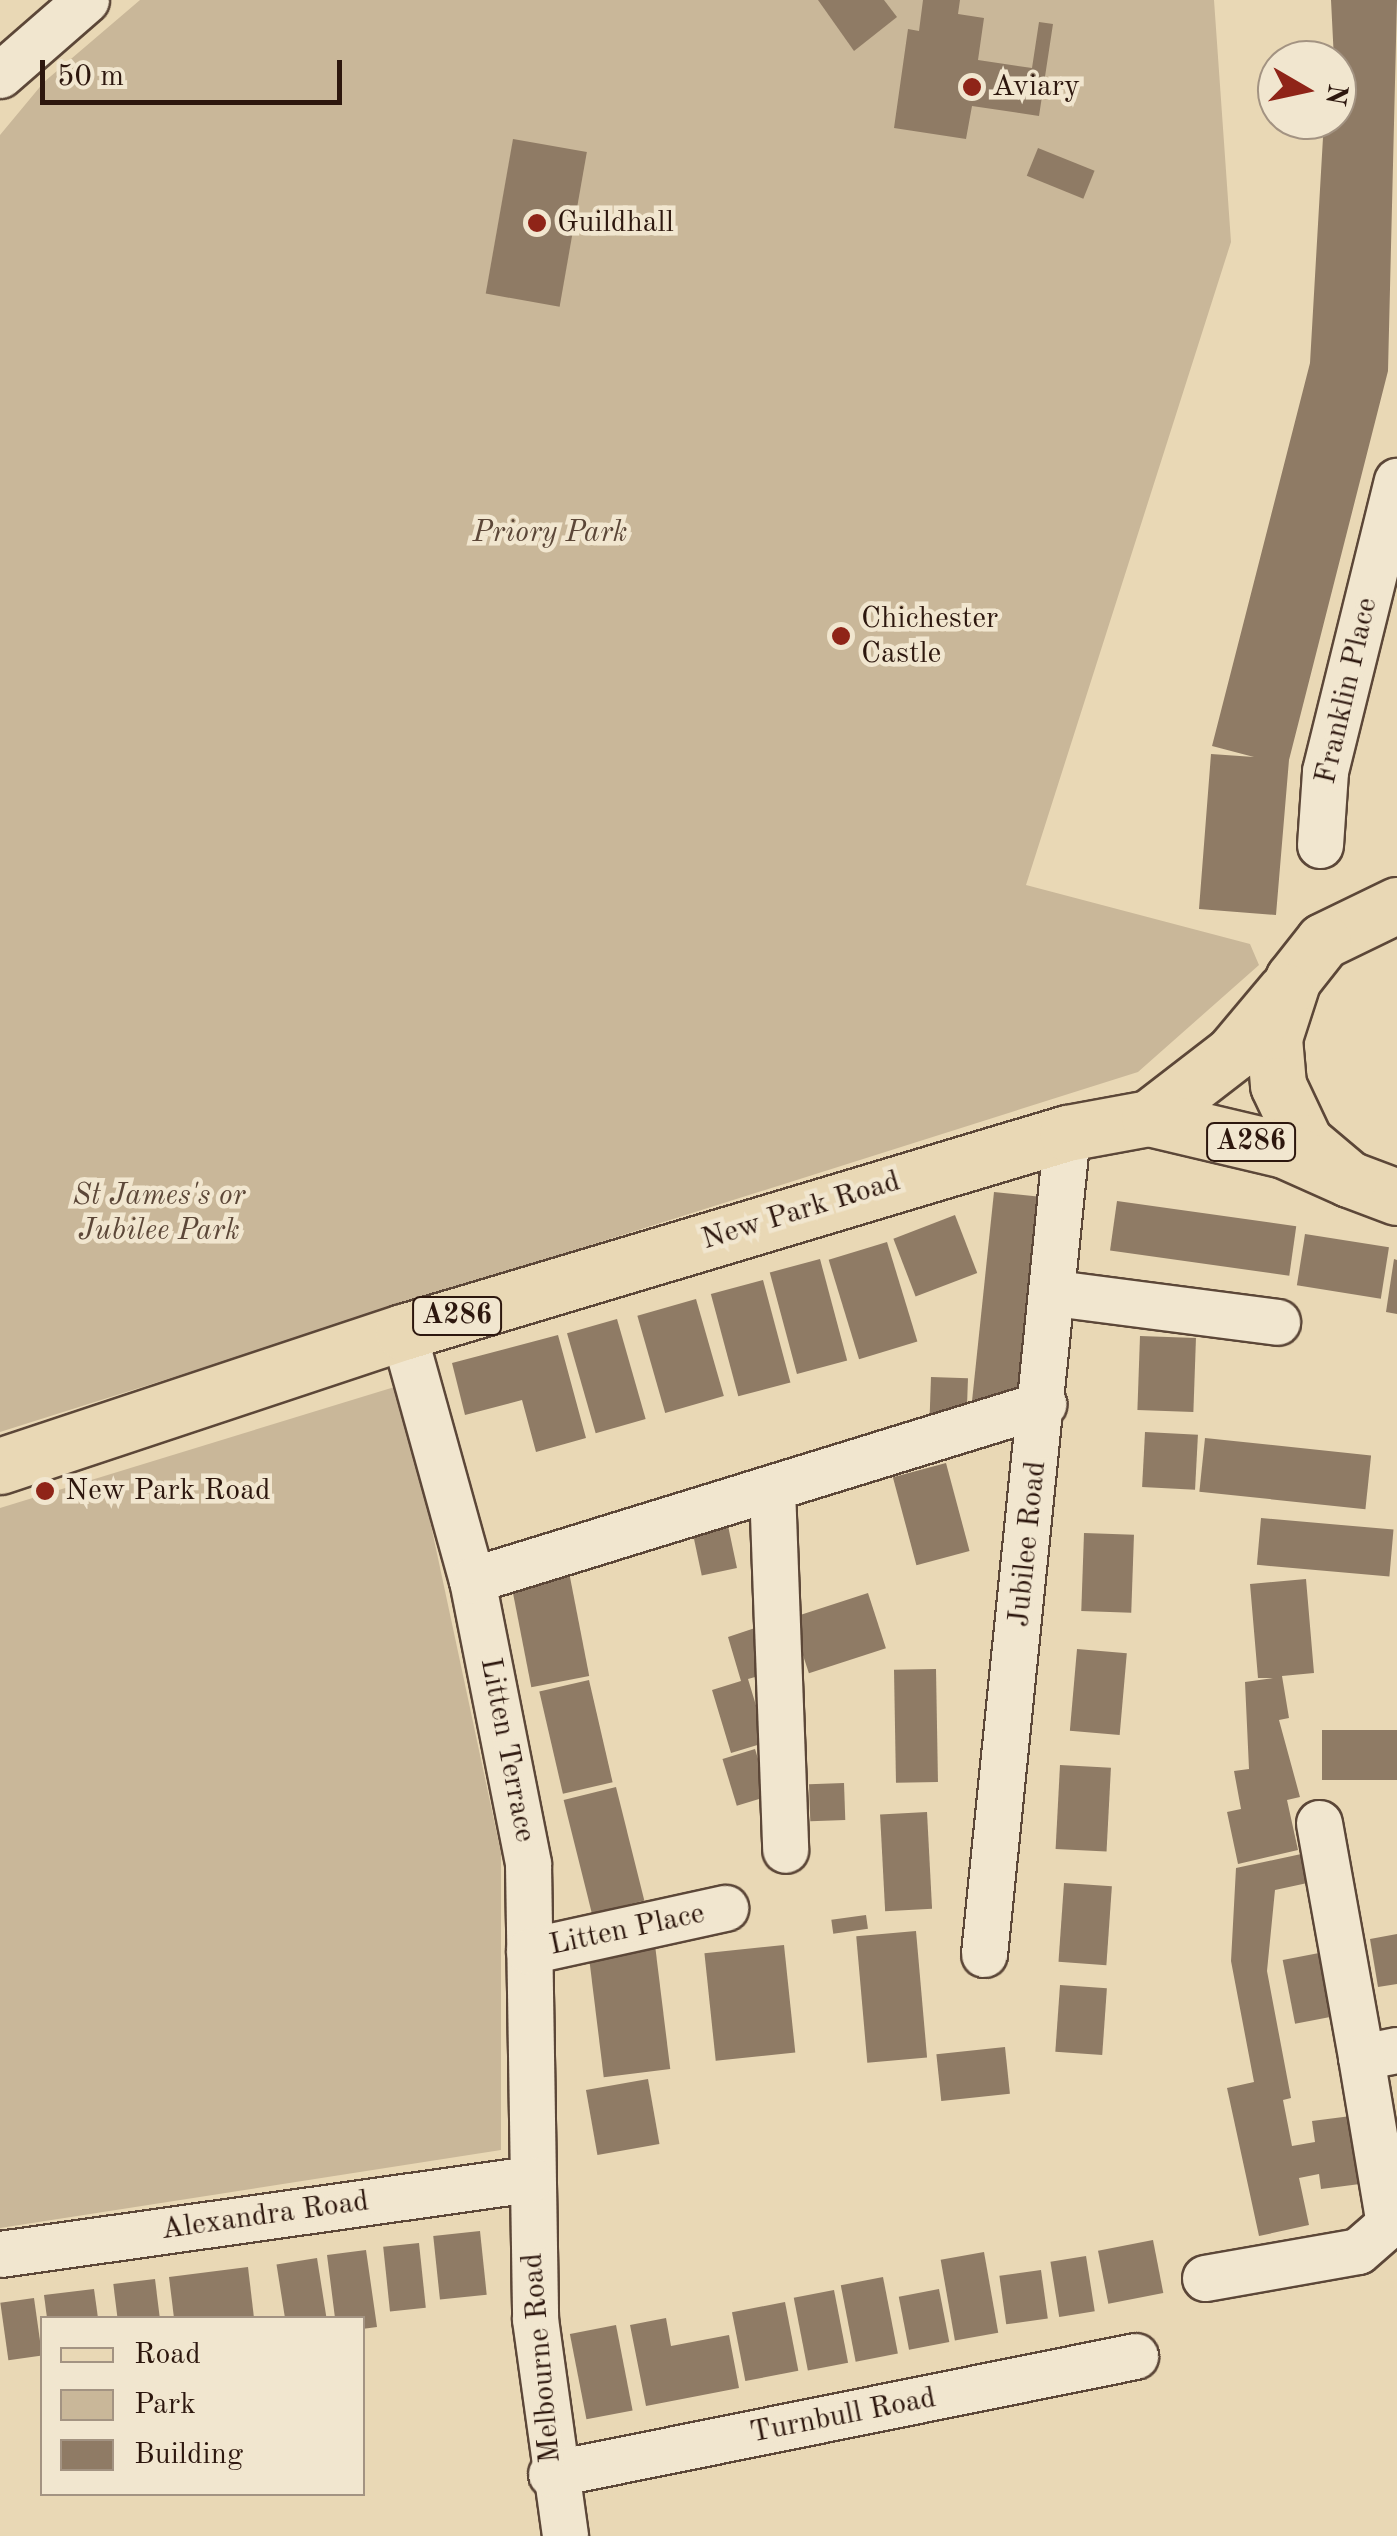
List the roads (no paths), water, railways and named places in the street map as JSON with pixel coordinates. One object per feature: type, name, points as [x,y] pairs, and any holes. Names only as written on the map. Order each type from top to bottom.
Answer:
[{"type":"main road","name":"A286","points":[[1308,960],[1397,870]]},
{"type":"main road","points":[[1373,1188],[1305,1142],[1278,1085],[1274,1038],[1308,960],[1397,905]]},
{"type":"main road","name":"New Park Road","points":[[1150,1118],[1252,1034],[1308,960]]},
{"type":"main road","name":"New Park Road","points":[[0,1466],[403,1332],[1067,1133],[1150,1118],[1284,1150],[1373,1188]]},
{"type":"street","points":[[0,75],[86,0]]},
{"type":"street","name":"Franklin Place","points":[[1320,845],[1325,771],[1397,481]]},
{"type":"street","name":"Jubilee Road","points":[[984,1954],[1044,1404],[1067,1133]]},
{"type":"street","points":[[1055,1293],[1277,1322]]},
{"type":"street","name":"Litten Terrace","points":[[403,1332],[472,1580],[528,1864],[530,2178]]},
{"type":"street","points":[[472,1580],[1044,1404]]},
{"type":"street","points":[[772,1488],[785,1850]]},
{"type":"street","points":[[1205,2278],[1358,2251],[1393,2224],[1379,2053],[1318,1823]]},
{"type":"street","name":"Litten Place","points":[[529,1951],[725,1908]]},
{"type":"street","name":"Alexandra Road","points":[[0,2254],[530,2178]]},
{"type":"street","name":"Melbourne Road","points":[[530,2178],[551,2474],[565,2536]]},
{"type":"street","name":"Turnbull Road","points":[[551,2474],[1136,2356]]},
{"type":"place","name":"Aviary","points":[[972,87]]},
{"type":"place","name":"Guildhall","points":[[537,223]]},
{"type":"place","name":"Chichester Castle","points":[[841,636]]},
{"type":"place","name":"New Park Road","points":[[45,1491]]},
{"type":"park label","name":"Priory Park","points":[[550,533]]},
{"type":"park label","name":"St James's or Jubilee Park","points":[[159,1213]]}]
